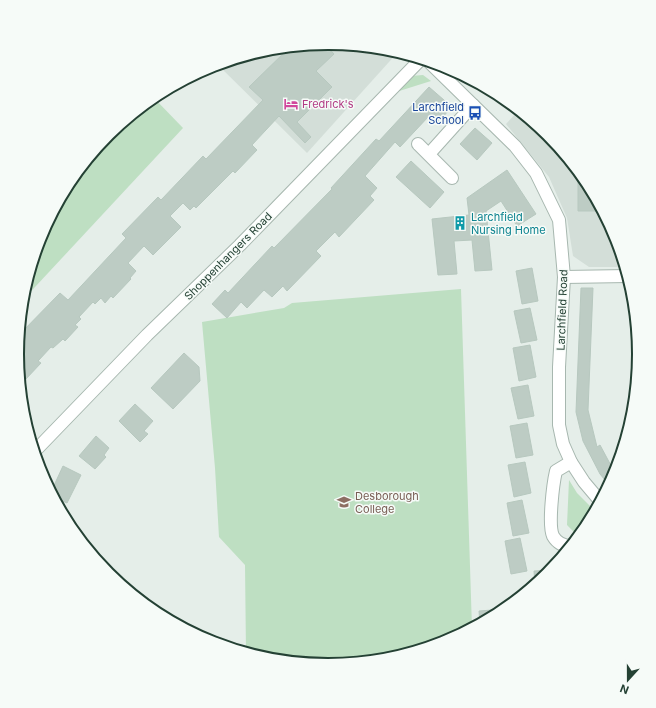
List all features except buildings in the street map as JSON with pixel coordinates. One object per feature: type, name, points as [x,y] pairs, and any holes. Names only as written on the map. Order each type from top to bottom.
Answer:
[{"type":"street","name":"Shoppenhangers Road","points":[[39,447],[147,336],[240,245],[417,63]]},
{"type":"street","name":"Larchfield Road","points":[[438,71],[515,146],[536,173],[559,220],[564,277],[559,367],[559,425],[563,444],[570,462],[596,497]]},
{"type":"street","points":[[429,154],[473,105]]},
{"type":"street","points":[[418,144],[452,178]]},
{"type":"street","points":[[564,277],[622,276]]},
{"type":"street","points":[[564,545],[556,540],[551,529],[556,471],[570,462]]},
{"type":"shaded area","points":[[308,51],[348,51],[393,57],[307,153],[222,69],[249,60]]},
{"type":"shaded area","points":[[515,114],[543,139],[569,169],[581,185],[601,220],[619,267],[589,267],[573,256],[567,218],[549,177],[506,124]]},
{"type":"green space","points":[[423,75],[431,81],[396,92],[411,76]]},
{"type":"green space","points":[[158,102],[183,128],[31,292],[40,256],[55,220],[75,185],[99,154],[128,125]]},
{"type":"green space","name":"Desborough College","points":[[461,289],[472,622],[462,627],[407,648],[348,657],[308,657],[269,652],[246,647],[245,565],[219,537],[215,468],[202,322],[284,308],[292,303]]},
{"type":"green space","points":[[569,480],[577,493],[591,507],[574,532],[567,525]]},
{"type":"place","name":"Fredrick's","points":[[291,104]]},
{"type":"place","name":"Larchfield School","points":[[475,113]]},
{"type":"place","name":"Larchfield Nursing Home","points":[[460,223]]},
{"type":"place","name":"Desborough College","points":[[344,502]]}]
